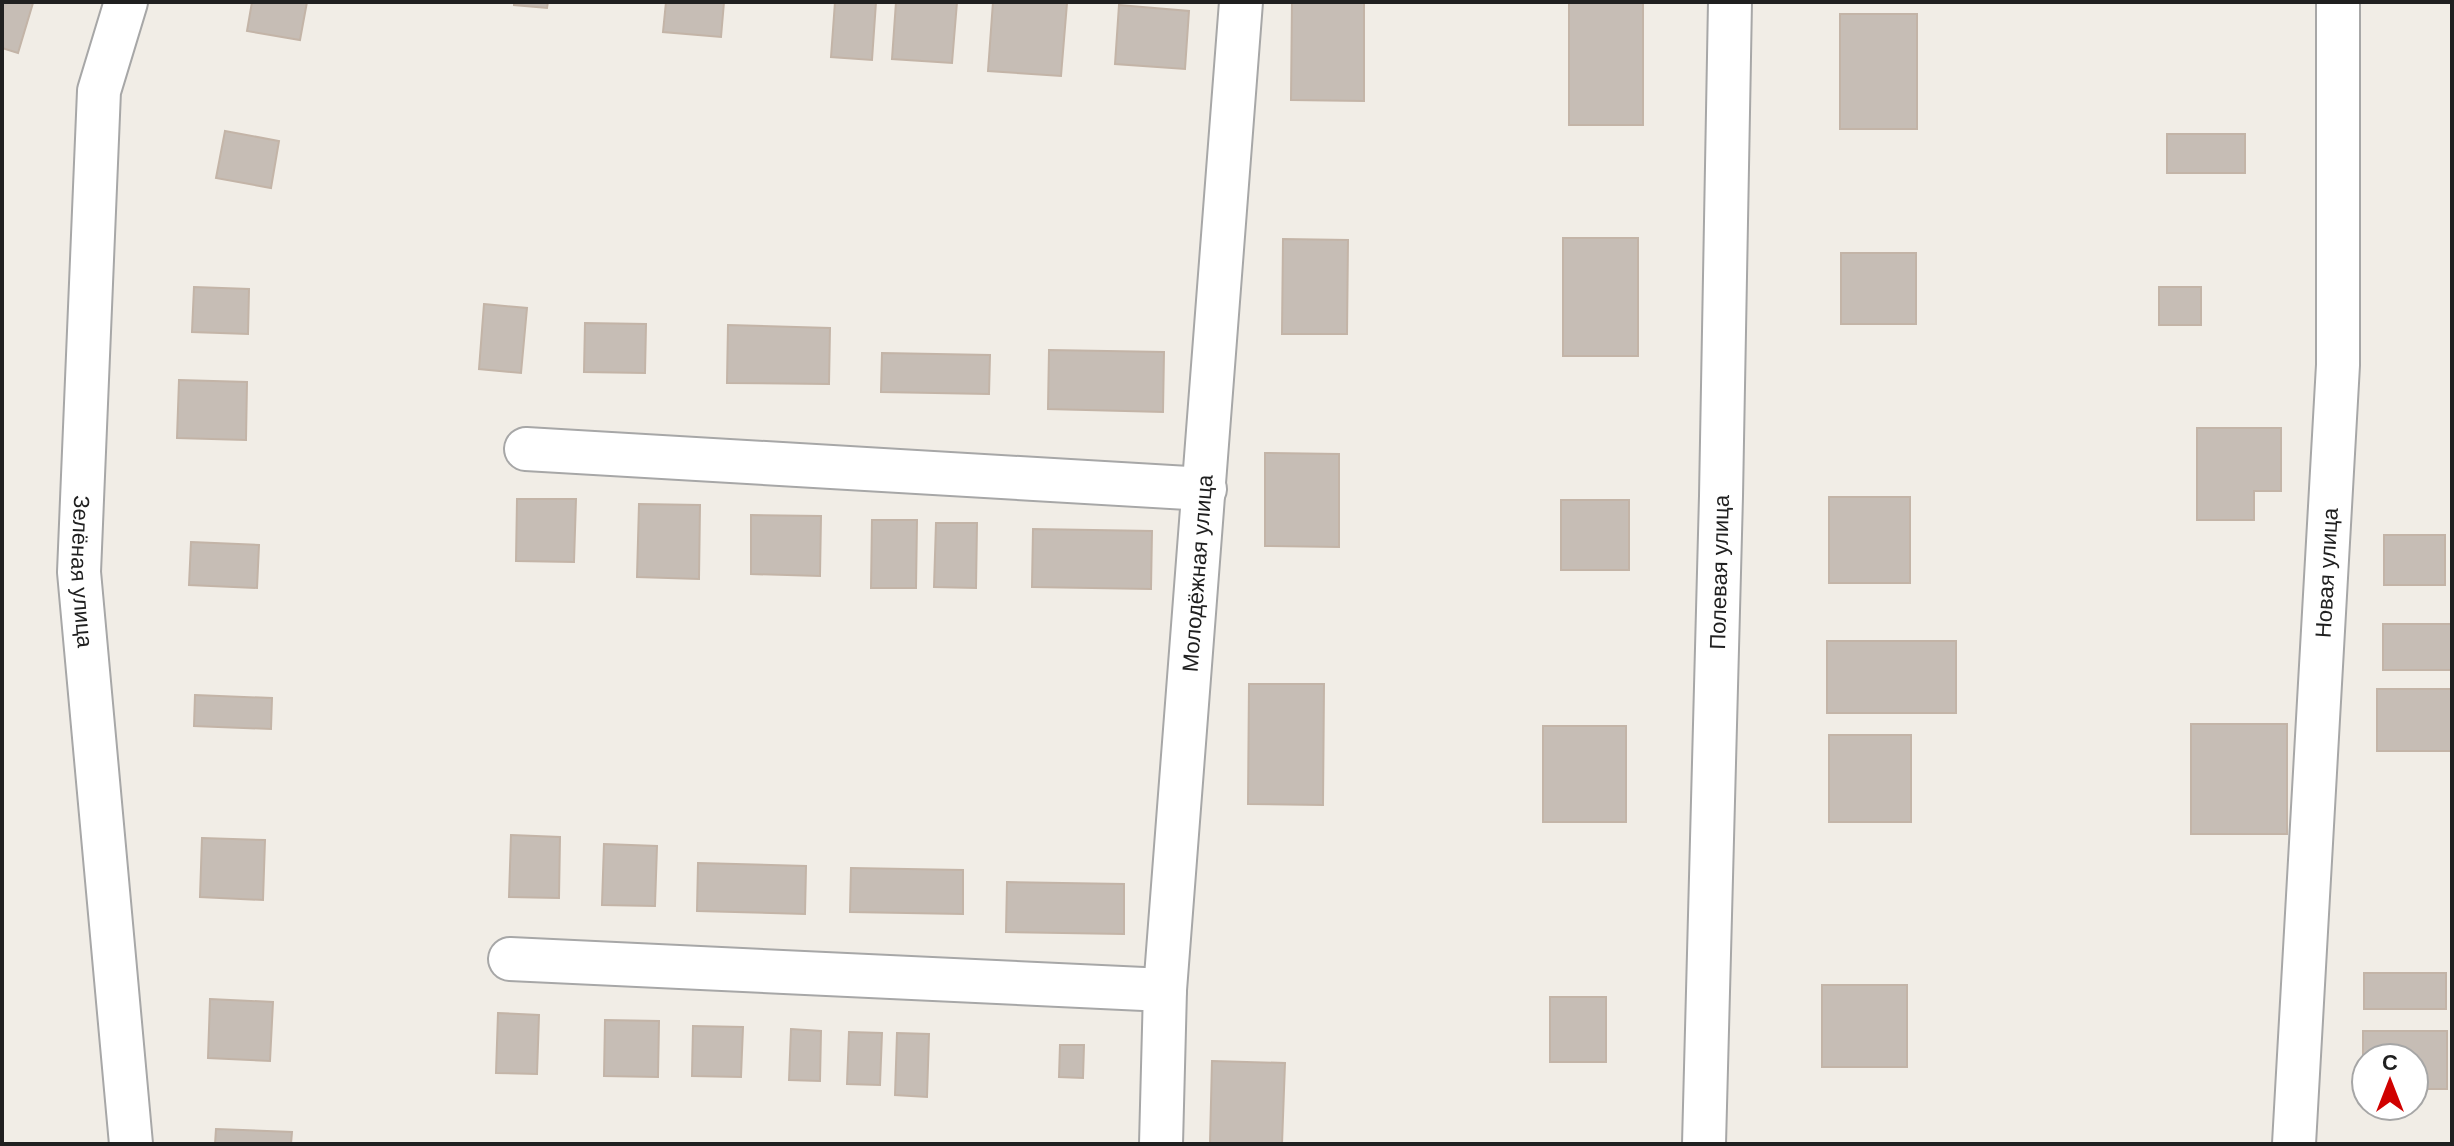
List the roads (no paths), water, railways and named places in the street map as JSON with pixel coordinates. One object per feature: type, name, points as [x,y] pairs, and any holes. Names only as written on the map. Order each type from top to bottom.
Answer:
[{"type":"street","name":"Зелёная улица","points":[[126,2],[99,91],[79,572],[131,1144]]},
{"type":"street","name":"Молодёжная улица","points":[[1161,1144],[1165,990],[1241,2]]},
{"type":"street","name":"Полевая улица","points":[[1704,1144],[1730,2]]},
{"type":"street","name":"Новая улица","points":[[2294,1144],[2338,365],[2338,2]]},
{"type":"street","points":[[526,449],[1205,489]]},
{"type":"street","points":[[510,959],[1165,990]]}]
